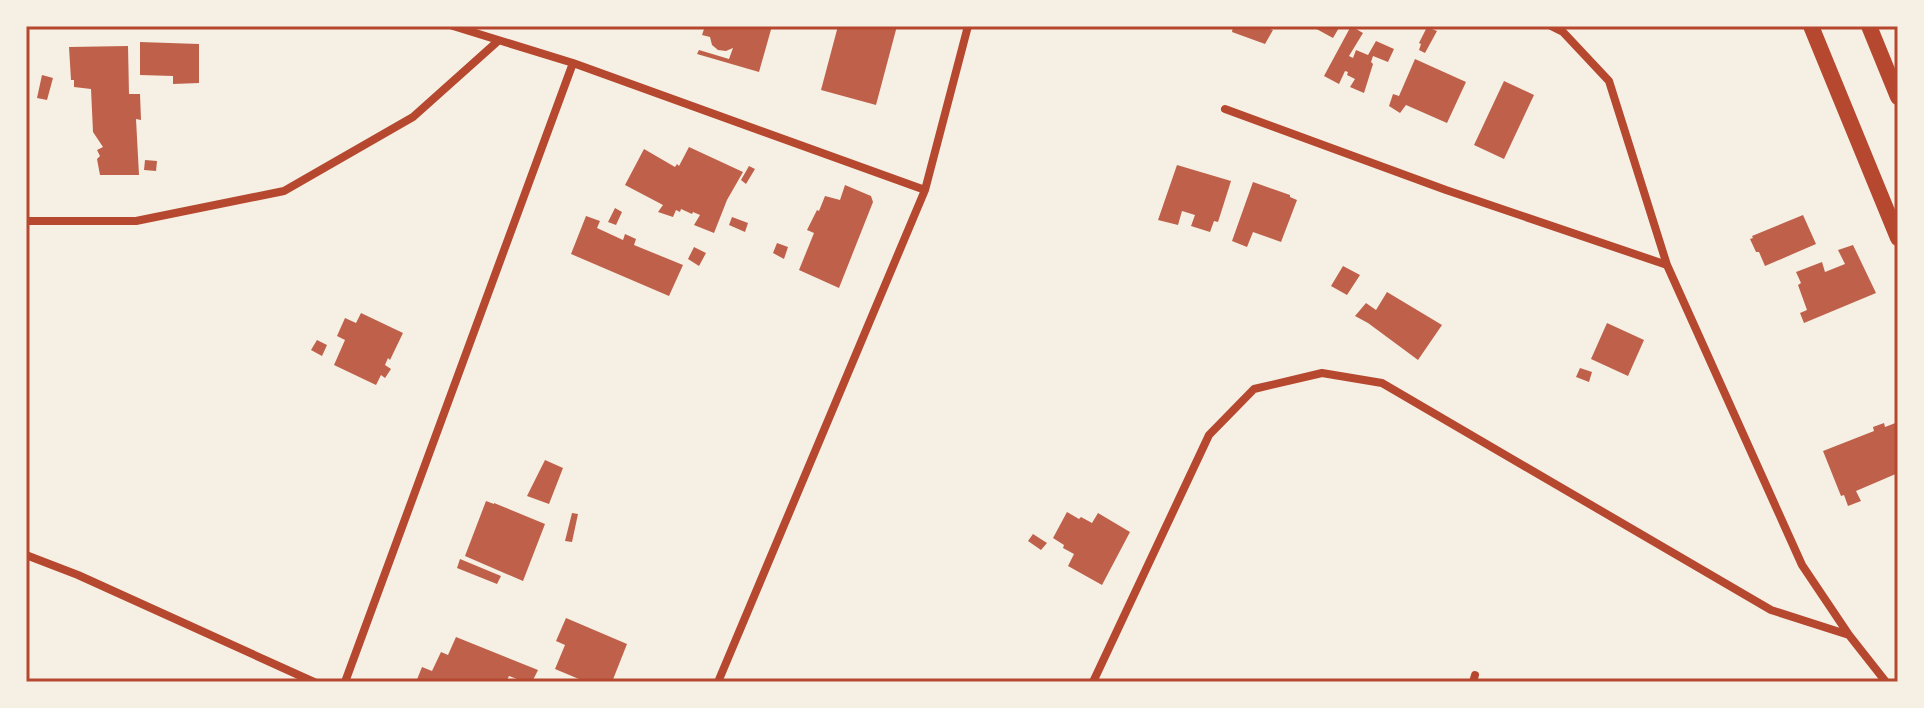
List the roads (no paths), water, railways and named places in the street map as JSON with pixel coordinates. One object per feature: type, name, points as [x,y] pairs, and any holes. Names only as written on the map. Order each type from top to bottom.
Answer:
[{"type":"main road","points":[[1811,26],[1898,238]]},
{"type":"main road","points":[[1869,26],[1898,97]]},
{"type":"street","points":[[453,26],[573,63],[925,190]]},
{"type":"street","points":[[718,682],[925,190],[968,26]]},
{"type":"street","points":[[1551,26],[1563,32],[1609,81],[1667,265],[1802,565],[1849,635],[1886,682]]},
{"type":"street","points":[[26,221],[136,221],[284,191],[413,117],[498,41]]},
{"type":"street","points":[[345,682],[573,63]]},
{"type":"street","points":[[1225,109],[1446,190],[1667,265]]},
{"type":"street","points":[[1093,682],[1209,435],[1254,389],[1322,373],[1382,383],[1771,610],[1849,635]]},
{"type":"street","points":[[26,555],[78,575],[314,682]]}]
